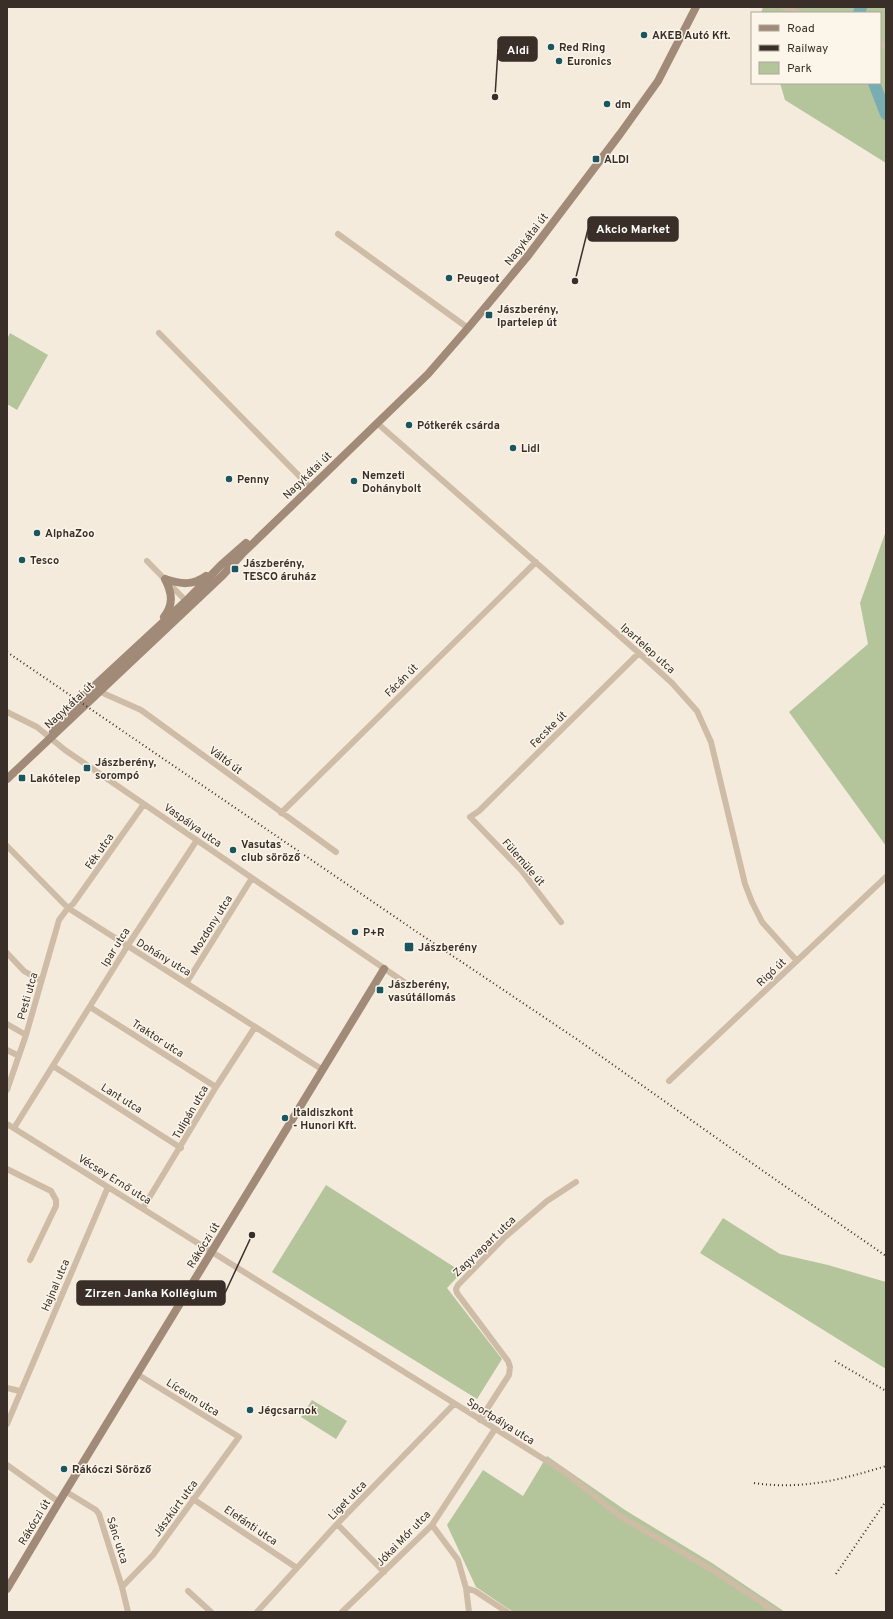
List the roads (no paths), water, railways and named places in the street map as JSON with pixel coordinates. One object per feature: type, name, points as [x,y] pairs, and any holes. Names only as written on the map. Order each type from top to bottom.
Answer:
[{"type":"street","name":"Nagykátai út","points":[[50,738],[428,374],[527,257],[655,86],[696,7]]},
{"type":"street","points":[[784,7],[797,12]]},
{"type":"street","points":[[338,234],[468,328]]},
{"type":"street","points":[[158,333],[310,487]]},
{"type":"street","name":"Ipartelep utca","points":[[377,423],[639,653],[672,683],[697,712],[711,742],[746,884],[752,902],[762,922],[797,961]]},
{"type":"street","name":"Nagykátai út","points":[[50,738],[62,718],[78,701],[155,628],[189,604],[221,565],[262,529],[288,509]]},
{"type":"street","points":[[147,561],[189,604]]},
{"type":"street","name":"Fácán út","points":[[281,813],[536,562]]},
{"type":"street","points":[[165,579],[189,584],[199,581],[221,565]]},
{"type":"street","points":[[155,628],[168,611],[172,601],[170,590],[165,579]]},
{"type":"street","name":"Fecske út","points":[[470,817],[479,811],[639,653]]},
{"type":"street","name":"Váltó út","points":[[100,691],[141,710],[336,852]]},
{"type":"street","name":"Vaspálya utca","points":[[7,712],[37,727],[65,750],[407,984]]},
{"type":"street","points":[[7,779],[50,738]]},
{"type":"street","name":"Fék utca","points":[[68,908],[73,904],[144,804]]},
{"type":"street","name":"Fülemüle út","points":[[470,817],[521,870],[561,922]]},
{"type":"street","name":"Ipar utca","points":[[14,1128],[127,947],[197,840]]},
{"type":"street","name":"Dohány utca","points":[[7,846],[68,908],[127,947],[186,982],[323,1070]]},
{"type":"street","name":"Rigó út","points":[[669,1081],[886,877]]},
{"type":"street","name":"Mozdony utca","points":[[186,982],[252,878]]},
{"type":"street","name":"Pesti utca","points":[[7,1090],[26,1035],[59,920],[68,908]]},
{"type":"street","points":[[7,952],[24,971],[41,981]]},
{"type":"street","name":"Rákóczi út","points":[[7,1589],[65,1491],[384,969]]},
{"type":"street","name":"Traktor utca","points":[[90,1007],[216,1087]]},
{"type":"street","points":[[7,1024],[26,1035]]},
{"type":"street","name":"Tulipán utca","points":[[143,1208],[181,1148],[216,1087],[255,1027]]},
{"type":"street","points":[[7,1050],[19,1056]]},
{"type":"street","name":"Lant utca","points":[[52,1066],[181,1148]]},
{"type":"street","name":"Vécsey Ernő utca","points":[[7,1124],[213,1251]]},
{"type":"street","points":[[7,1169],[51,1191],[56,1200],[56,1206],[30,1260]]},
{"type":"street","name":"Zagyvapart utca","points":[[480,1420],[509,1375],[510,1367],[508,1361],[457,1293],[456,1289],[458,1284],[511,1232],[547,1201],[576,1182]]},
{"type":"street","name":"Hajnal utca","points":[[7,1424],[108,1186]]},
{"type":"street","name":"Sportpálya utca","points":[[213,1251],[454,1404],[566,1473],[620,1516],[716,1572],[776,1612]]},
{"type":"street","name":"Líceum utca","points":[[137,1374],[239,1437]]},
{"type":"street","points":[[7,1388],[20,1392]]},
{"type":"street","name":"Liget utca","points":[[257,1612],[337,1524],[454,1404]]},
{"type":"street","name":"Jókai Mór utca","points":[[342,1612],[432,1525],[495,1429]]},
{"type":"street","name":"Jászkürt utca","points":[[122,1587],[153,1555],[239,1437]]},
{"type":"street","points":[[7,1465],[59,1502]]},
{"type":"street","name":"Sánc utca","points":[[65,1491],[96,1510],[99,1514],[122,1587],[128,1612]]},
{"type":"street","name":"Elefánti utca","points":[[193,1499],[297,1568]]},
{"type":"street","points":[[337,1524],[384,1572]]},
{"type":"street","points":[[432,1525],[458,1560],[466,1588],[469,1612]]},
{"type":"street","points":[[466,1588],[475,1591],[507,1612]]},
{"type":"street","points":[[188,1591],[211,1612]]},
{"type":"waterway","points":[[859,12],[861,7]]},
{"type":"waterway","points":[[874,84],[886,114]]},
{"type":"railway","points":[[7,652],[578,1040],[886,1256]]},
{"type":"railway","points":[[835,1361],[886,1391]]},
{"type":"railway","points":[[754,1483],[788,1485],[821,1482],[853,1476],[886,1466]]},
{"type":"railway","points":[[836,1574],[886,1501]]},
{"type":"place","name":"AKEB Autó Kft.","points":[[644,35]]},
{"type":"place","name":"Red Ring","points":[[551,47]]},
{"type":"place","name":"Euronics","points":[[559,61]]},
{"type":"place","name":"Aldi","points":[[495,97]]},
{"type":"place","name":"dm","points":[[607,104]]},
{"type":"place","name":"ALDI","points":[[596,159]]},
{"type":"place","name":"Peugeot","points":[[449,278]]},
{"type":"place","name":"Akcio Market","points":[[575,281]]},
{"type":"place","name":"Jászberény, Ipartelep út","points":[[489,315]]},
{"type":"place","name":"Pótkerék csárda","points":[[409,425]]},
{"type":"place","name":"Lidl","points":[[513,448]]},
{"type":"place","name":"Penny","points":[[229,479]]},
{"type":"place","name":"Nemzeti Dohánybolt","points":[[354,481]]},
{"type":"place","name":"AlphaZoo","points":[[37,533]]},
{"type":"place","name":"Tesco","points":[[22,560]]},
{"type":"place","name":"Jászberény, TESCO áruház","points":[[235,569]]},
{"type":"place","name":"Jászberény, sorompó","points":[[87,768]]},
{"type":"place","name":"Lakótelep","points":[[22,778]]},
{"type":"place","name":"Vasutas club söröző","points":[[233,850]]},
{"type":"place","name":"P+R","points":[[355,932]]},
{"type":"place","name":"Jászberény","points":[[409,947]]},
{"type":"place","name":"Jászberény, vasútállomás","points":[[380,990]]},
{"type":"place","name":"Italdiszkont - Hunori Kft.","points":[[285,1118]]},
{"type":"place","name":"Zirzen Janka Kollégium","points":[[252,1235]]},
{"type":"place","name":"Jégcsarnok","points":[[250,1410]]},
{"type":"place","name":"Rákóczi Söröző","points":[[64,1469]]}]
